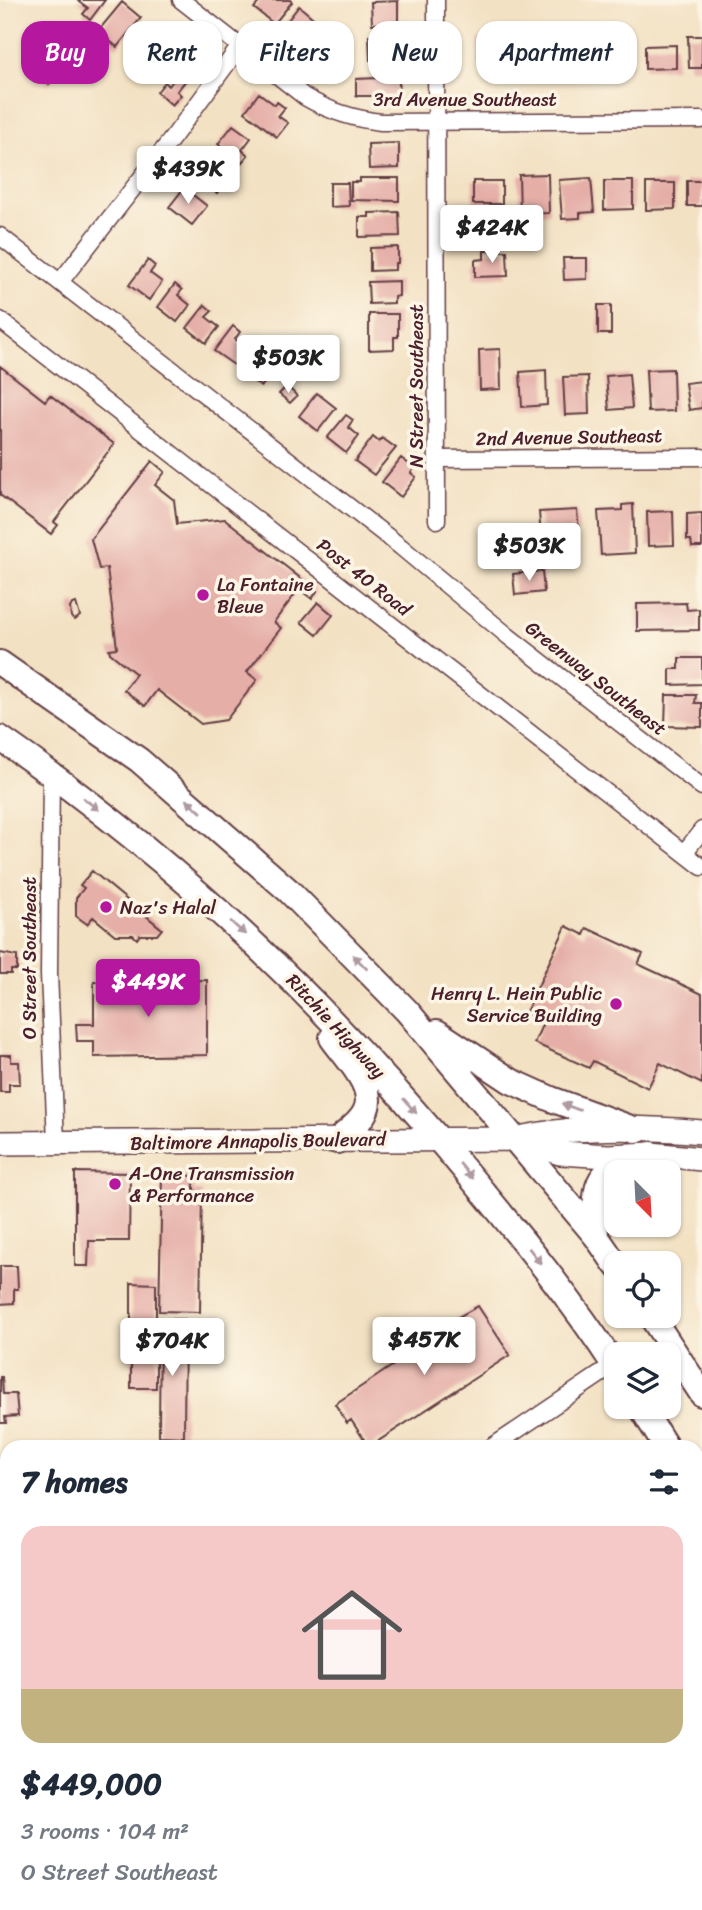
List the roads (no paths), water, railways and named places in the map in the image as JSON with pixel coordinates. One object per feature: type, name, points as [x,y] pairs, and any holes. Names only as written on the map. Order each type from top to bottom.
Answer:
[{"type":"main road","points":[[0,663],[86,721],[158,776],[289,891],[407,1011],[606,1251]]},
{"type":"main road","name":"Ritchie Highway","points":[[0,738],[51,774],[165,863],[280,967],[380,1072],[440,1140],[550,1275],[604,1351]]},
{"type":"main road","points":[[280,967],[366,1086],[369,1100],[365,1114],[337,1141]]},
{"type":"main road","points":[[407,1011],[511,1081],[551,1099],[636,1130]]},
{"type":"main road","name":"Baltimore Annapolis Boulevard","points":[[0,1143],[516,1139],[547,1132],[702,1132]]},
{"type":"main road","name":"Baltimore Annapolis Boulevard","points":[[516,1139],[561,1153],[608,1156],[651,1154],[702,1159]]},
{"type":"main road","points":[[596,1236],[595,1196],[603,1175],[625,1161],[651,1154]]},
{"type":"main road","points":[[659,1328],[702,1394]]},
{"type":"main road","points":[[648,1419],[662,1440]]},
{"type":"street","name":"3rd Avenue Southeast","points":[[181,0],[236,43]]},
{"type":"street","name":"N Street Southeast","points":[[436,0],[437,520]]},
{"type":"street","points":[[60,282],[236,51]]},
{"type":"street","name":"3rd Avenue Southeast","points":[[288,84],[305,97],[328,109],[369,120],[702,120]]},
{"type":"street","name":"Greenway Southeast","points":[[0,236],[401,547],[508,636],[702,787]]},
{"type":"street","name":"Post 40 Road","points":[[0,320],[702,867]]},
{"type":"street","name":"2nd Avenue Southeast","points":[[437,459],[702,457]]},
{"type":"street","name":"O Street Southeast","points":[[51,774],[49,973],[56,1143]]},
{"type":"street","points":[[684,853],[702,830]]},
{"type":"street","points":[[503,1440],[604,1373]]},
{"type":"place","name":"La Fontaine Bleue","points":[[203,595]]},
{"type":"place","name":"Naz's Halal","points":[[106,907]]},
{"type":"place","name":"Henry L. Hein Public Service Building","points":[[616,1004]]},
{"type":"place","name":"A-One Transmission & Performance","points":[[115,1184]]}]
